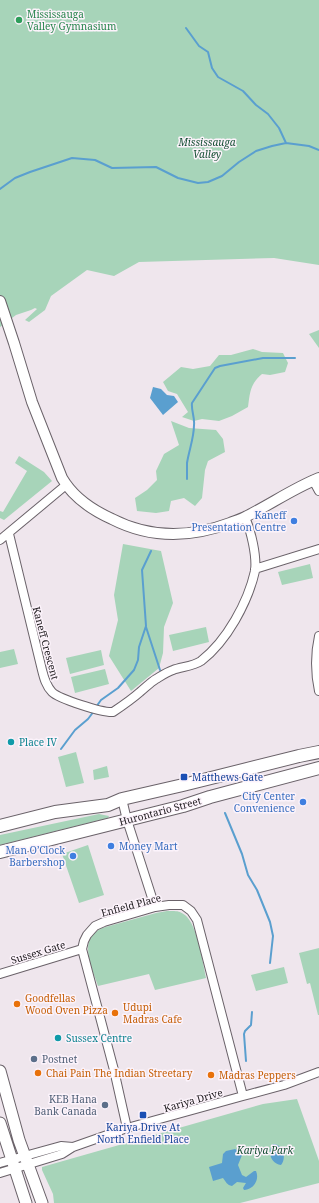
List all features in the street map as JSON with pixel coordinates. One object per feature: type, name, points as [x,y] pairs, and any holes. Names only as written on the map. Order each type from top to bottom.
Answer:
[{"type":"main road","name":"Hurontario Street","points":[[0,826],[55,812],[108,805],[122,799],[183,786],[319,752]]},
{"type":"main road","name":"Hurontario Street","points":[[0,852],[183,806],[210,797],[319,768]]},
{"type":"main road","points":[[0,820],[9,819],[17,822]]},
{"type":"main road","points":[[0,1071],[19,1140],[42,1203]]},
{"type":"main road","points":[[0,1123],[26,1203]]},
{"type":"street","points":[[0,301],[32,402],[62,478],[66,485],[82,501],[101,514],[120,523],[153,532],[181,534],[219,527],[245,517],[316,479],[319,491]]},
{"type":"street","points":[[0,540],[66,485]]},
{"type":"street","name":"Kaneff Crescent","points":[[8,534],[47,686],[53,694],[90,708],[113,712],[155,679],[172,670],[200,662],[234,624],[255,569],[250,531],[245,517]]},
{"type":"street","points":[[255,569],[319,549]]},
{"type":"street","points":[[319,636],[316,650],[315,669],[319,691]]},
{"type":"street","points":[[122,799],[127,820],[155,907]]},
{"type":"street","name":"Enfield Place","points":[[82,949],[87,935],[95,926],[104,922],[155,907],[169,905],[183,905],[191,911],[196,920],[243,1096]]},
{"type":"street","points":[[82,949],[114,1070],[127,1128]]},
{"type":"street","name":"Sussex Gate","points":[[0,974],[82,949]]},
{"type":"street","name":"Kariya Drive","points":[[13,1164],[26,1160],[62,1154],[73,1147],[127,1128],[284,1086],[319,1072]]},
{"type":"street","points":[[0,1163],[13,1164]]},
{"type":"street","points":[[0,1173],[13,1164]]},
{"type":"green space","name":"Mississauga Valley","points":[[0,0],[319,0],[319,265],[274,258],[139,262],[114,276],[87,270],[51,296],[45,310],[29,322],[25,320],[37,309],[35,308],[16,315],[0,327]]},
{"type":"green space","points":[[319,330],[319,348],[309,334]]},
{"type":"green space","points":[[253,349],[262,352],[283,353],[288,363],[285,372],[270,375],[262,374],[253,385],[248,407],[232,416],[219,421],[202,419],[194,421],[182,417],[188,412],[177,394],[168,391],[163,382],[181,367],[193,369],[210,366],[219,355],[231,355]]},
{"type":"green space","points":[[171,421],[189,428],[216,430],[223,439],[225,452],[208,461],[205,470],[202,498],[195,506],[184,498],[171,501],[169,511],[156,513],[137,511],[135,498],[147,490],[157,480],[156,471],[164,454],[179,445]]},
{"type":"green space","points":[[19,456],[44,472],[52,481],[4,520],[0,518],[0,511],[3,512],[27,471],[15,463]]},
{"type":"green space","points":[[123,544],[161,551],[173,603],[164,627],[163,653],[159,668],[131,691],[109,656],[118,620],[114,595]]},
{"type":"green space","points":[[310,564],[313,578],[282,585],[278,572]]},
{"type":"green space","points":[[206,627],[209,642],[173,651],[169,635]]},
{"type":"green space","points":[[14,649],[18,664],[0,668],[0,652]]},
{"type":"green space","points":[[101,650],[104,665],[70,674],[66,658]]},
{"type":"green space","points":[[105,669],[109,684],[75,693],[71,677]]},
{"type":"green space","points":[[76,752],[84,783],[66,787],[58,757]]},
{"type":"green space","points":[[107,766],[109,777],[94,780],[93,770]]},
{"type":"green space","points":[[99,814],[109,816],[108,818],[0,845],[0,835]]},
{"type":"green space","points":[[88,845],[104,895],[79,903],[62,854]]},
{"type":"green space","points":[[167,911],[181,912],[189,920],[199,944],[206,978],[155,990],[149,974],[98,986],[88,954],[90,939],[94,933],[102,928]]},
{"type":"green space","points":[[319,948],[318,1015],[310,983],[307,984],[299,953]]},
{"type":"green space","points":[[284,967],[288,983],[256,991],[251,975]]},
{"type":"green space","name":"Kariya Park","points":[[297,1099],[319,1161],[319,1183],[240,1203],[54,1203],[53,1194],[42,1170],[42,1167],[263,1104]]},
{"type":"water","points":[[153,387],[161,389],[167,395],[174,396],[178,402],[163,415],[150,398]]},
{"type":"water","points":[[273,1144],[282,1149],[284,1159],[281,1165],[272,1160],[270,1151]]},
{"type":"water","points":[[235,1149],[242,1155],[238,1165],[242,1175],[246,1177],[254,1171],[256,1171],[257,1174],[255,1184],[247,1190],[244,1190],[243,1188],[246,1183],[237,1182],[232,1186],[223,1178],[213,1181],[209,1167],[222,1163],[223,1154],[226,1151]]},
{"type":"waterway","points":[[186,28],[199,46],[208,52],[212,68],[218,77],[243,91],[256,105],[268,114],[279,128],[286,143]]},
{"type":"waterway","points":[[0,189],[15,178],[72,158],[95,160],[112,168],[156,167],[178,178],[198,183],[208,182],[222,176],[239,162],[256,151],[272,146],[286,143],[309,146],[319,150]]},
{"type":"waterway","points":[[187,479],[187,463],[194,430],[192,403],[215,368],[263,358],[295,358]]},
{"type":"waterway","points":[[96,707],[101,700],[118,688],[134,670],[138,660],[139,647],[146,626],[142,570],[151,551]]},
{"type":"waterway","points":[[146,627],[160,670]]},
{"type":"waterway","points":[[61,749],[75,730],[88,719],[94,711]]},
{"type":"waterway","points":[[225,813],[242,854],[248,875],[257,890],[270,922],[273,936],[270,963]]},
{"type":"waterway","points":[[246,1061],[244,1034],[251,1025],[252,1012]]},
{"type":"place","name":"Mississauga Valley Gymnasium","points":[[19,20]]},
{"type":"place","name":"Kaneff Presentation Centre","points":[[294,521]]},
{"type":"place","name":"Place IV","points":[[11,742]]},
{"type":"place","name":"Matthews Gate","points":[[184,777]]},
{"type":"place","name":"City Center Convenience","points":[[303,802]]},
{"type":"place","name":"Money Mart","points":[[111,846]]},
{"type":"place","name":"Man O’Clock Barbershop","points":[[73,856]]},
{"type":"place","name":"Goodfellas Wood Oven Pizza","points":[[17,1004]]},
{"type":"place","name":"Udupi Madras Cafe","points":[[115,1013]]},
{"type":"place","name":"Sussex Centre","points":[[58,1038]]},
{"type":"place","name":"Postnet","points":[[34,1059]]},
{"type":"place","name":"Chai Pain The Indian Streetary","points":[[38,1073]]},
{"type":"place","name":"Madras Peppers","points":[[211,1075]]},
{"type":"place","name":"KEB Hana Bank Canada","points":[[105,1105]]},
{"type":"place","name":"Kariya Drive At North Enfield Place","points":[[143,1115]]}]
